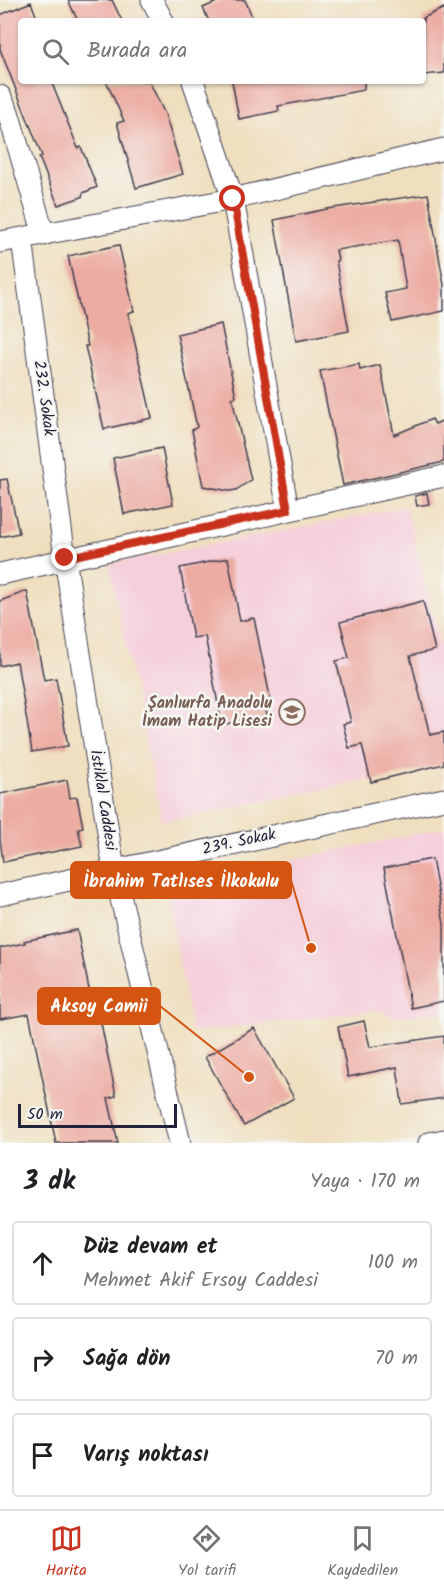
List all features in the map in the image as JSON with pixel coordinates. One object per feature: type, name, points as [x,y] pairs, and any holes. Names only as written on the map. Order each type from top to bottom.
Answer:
[{"type":"street","points":[[152,0],[161,18]]},
{"type":"street","points":[[194,84],[233,199],[288,510]]},
{"type":"street","points":[[0,96],[8,112],[44,235]]},
{"type":"street","points":[[0,242],[233,199],[444,151]]},
{"type":"street","name":"232. Sokak","points":[[22,239],[65,558]]},
{"type":"street","points":[[0,574],[444,477]]},
{"type":"street","name":"İstiklal Caddesi","points":[[65,558],[114,870],[180,1143]]},
{"type":"street","name":"239. Sokak","points":[[0,895],[444,799]]},
{"type":"street","points":[[431,1143],[444,1140]]},
{"type":"shaded area","name":"Şanlıurfa Anadolu İmam Hatip Lisesi","points":[[406,507],[444,660],[444,765],[162,822],[109,564]]},
{"type":"shaded area","points":[[444,828],[444,1012],[394,1017],[378,1010],[192,1032],[166,887]]},
{"type":"building","points":[[68,0],[112,0],[121,18],[77,18]]},
{"type":"building","points":[[221,0],[245,0],[253,18],[208,18],[203,8]]},
{"type":"building","points":[[31,2],[37,18],[18,18],[18,84],[52,84],[78,148],[81,147],[97,187],[83,193],[82,197],[58,205],[39,157],[42,156],[0,49],[0,15]]},
{"type":"building","points":[[444,8],[444,73],[426,75],[426,18],[423,18]]},
{"type":"building","points":[[107,84],[150,84],[165,114],[183,174],[136,188],[117,123],[124,121]]},
{"type":"building","points":[[233,84],[364,84],[364,90],[278,106],[279,111],[239,119]]},
{"type":"building","points":[[428,194],[444,285],[444,311],[392,322],[385,293],[406,289],[398,240],[336,250],[349,331],[296,341],[274,220],[327,209]]},
{"type":"building","points":[[119,245],[134,311],[128,313],[152,418],[104,429],[68,256]]},
{"type":"building","points":[[221,324],[236,397],[232,398],[251,480],[236,490],[229,491],[203,486],[192,430],[197,427],[177,334]]},
{"type":"building","points":[[359,364],[360,370],[380,365],[394,435],[432,419],[435,424],[444,420],[444,462],[343,485],[320,371]]},
{"type":"building","points":[[162,448],[173,504],[124,514],[113,458]]},
{"type":"building","points":[[7,479],[19,533],[0,537],[0,480]]},
{"type":"building","points":[[427,493],[429,504],[417,506],[415,496]]},
{"type":"building","points":[[228,558],[240,621],[254,618],[271,702],[265,704],[268,721],[251,726],[250,718],[222,725],[205,636],[193,638],[180,568]]},
{"type":"building","points":[[27,591],[44,680],[56,678],[68,746],[32,752],[17,662],[0,666],[0,601]]},
{"type":"building","points":[[423,601],[435,650],[410,656],[430,735],[444,732],[444,764],[371,782],[362,745],[349,748],[343,724],[351,722],[336,661],[349,658],[340,622]]},
{"type":"building","points":[[67,780],[70,798],[77,797],[83,827],[78,828],[82,846],[3,862],[0,839],[0,794]]},
{"type":"building","points":[[432,859],[444,924],[444,1001],[411,1008],[384,868]]},
{"type":"building","points":[[77,930],[95,1019],[100,1018],[116,1096],[108,1098],[118,1143],[56,1143],[29,1014],[0,1019],[0,948]]},
{"type":"building","points":[[364,1021],[370,1047],[444,1036],[444,1098],[402,1104],[397,1067],[348,1077],[338,1027]]},
{"type":"building","points":[[254,1028],[294,1098],[244,1126],[205,1057]]},
{"type":"place","name":"Şanlıurfa Anadolu İmam Hatip Lisesi","points":[[292,712]]},
{"type":"place","name":"İbrahim Tatlıses İlkokulu","points":[[311,948]]},
{"type":"place","name":"Aksoy Camii","points":[[249,1077]]},
{"type":"route","points":[[65,558],[288,510],[233,199]]}]
